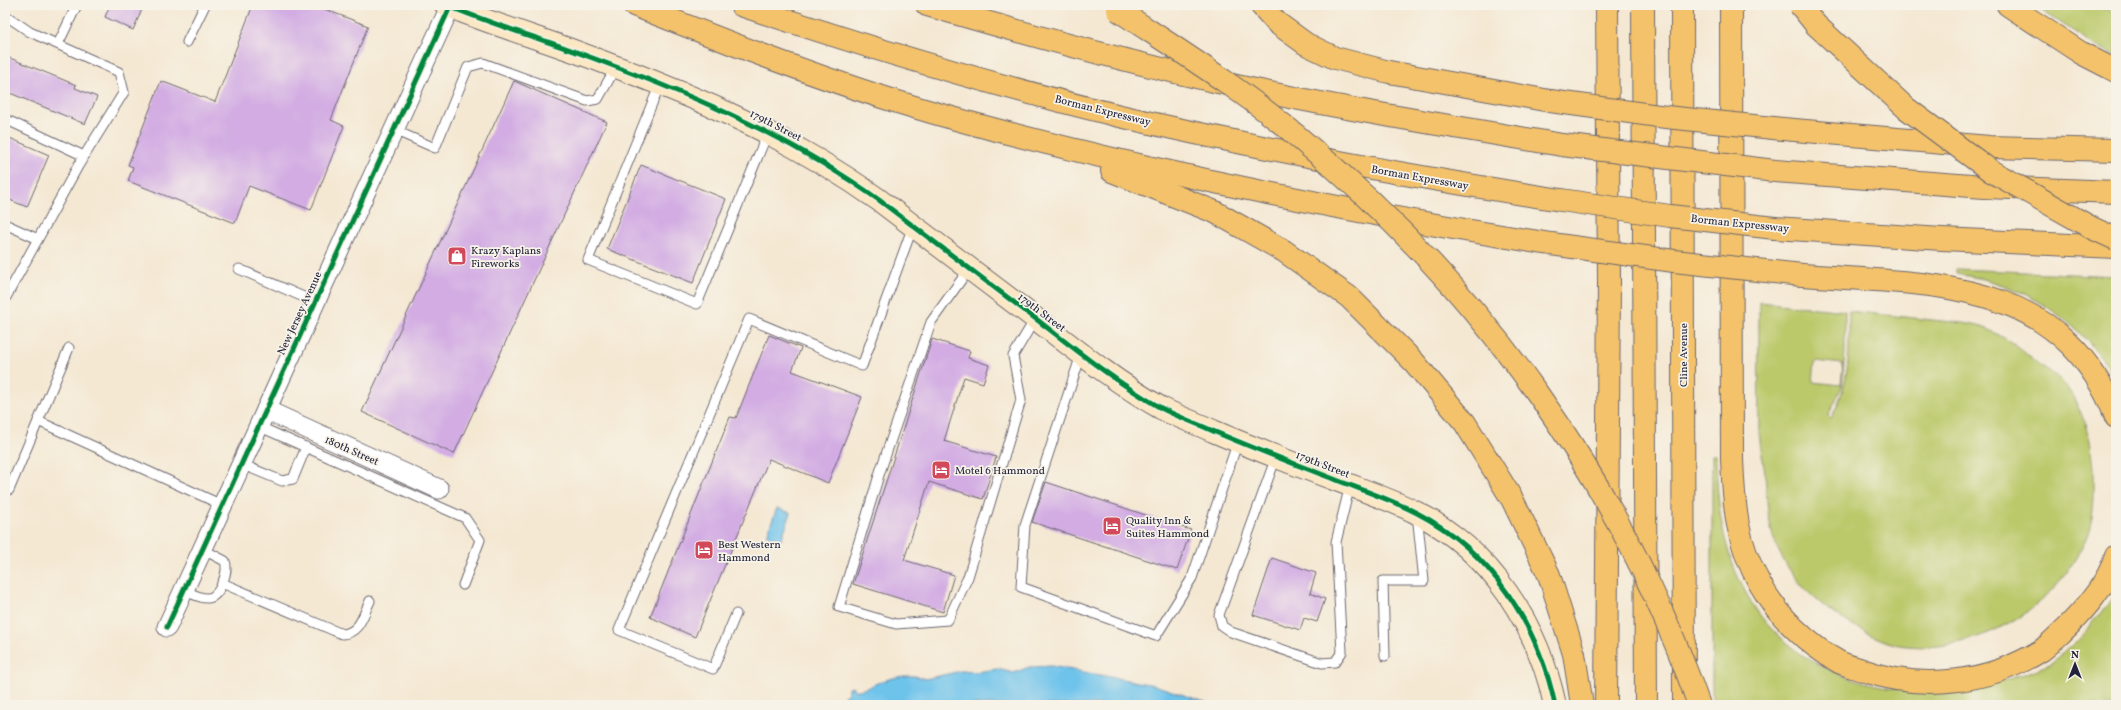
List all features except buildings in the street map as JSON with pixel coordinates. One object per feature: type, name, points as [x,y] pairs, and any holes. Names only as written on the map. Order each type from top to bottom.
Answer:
[{"type":"highway","points":[[634,5],[745,49],[878,95],[1030,140],[1222,184],[1357,212],[1551,244],[1674,262],[1960,289],[1995,298],[2020,308],[2045,324],[2070,343],[2090,368],[2109,400],[2116,417]]},
{"type":"highway","name":"Borman Expressway","points":[[742,5],[817,30],[975,77],[1119,115],[1289,153],[1464,185],[1670,216],[1775,228],[1942,239],[2116,247]]},
{"type":"highway","points":[[928,5],[996,26],[1205,79],[1393,117],[1562,145],[1775,171],[1968,186],[2116,192]]},
{"type":"highway","points":[[1261,5],[1278,23],[1300,40],[1335,58],[1389,72],[1550,101],[1666,117],[1989,147],[2116,150]]},
{"type":"highway","points":[[1606,705],[1609,289],[1607,5]]},
{"type":"highway","points":[[1643,5],[1646,705]]},
{"type":"highway","name":"Cline Avenue","points":[[1682,5],[1684,705]]},
{"type":"highway","points":[[1732,5],[1732,451],[1735,512],[1743,548],[1760,584],[1781,614],[1808,640],[1840,662],[1873,674],[1903,681],[1927,682],[1965,679],[2003,669],[2042,650],[2076,619],[2100,589],[2116,556]]},
{"type":"highway","points":[[1800,5],[1816,25],[1906,108],[1992,171],[2092,228],[2116,239]]},
{"type":"highway","points":[[2008,5],[2081,53],[2116,71]]},
{"type":"highway","points":[[1113,8],[1204,68],[1295,134],[1355,186],[1484,322],[1549,408],[1606,500],[1665,619],[1699,705]]},
{"type":"highway","points":[[1030,140],[1215,212],[1284,251],[1349,297],[1414,362],[1465,423],[1512,500],[1549,575],[1574,654],[1582,705]]},
{"type":"street","name":"179th Street","points":[[448,6],[660,84],[736,116],[768,132],[841,173],[1113,377],[1162,408],[1276,457],[1417,513],[1446,531],[1470,550],[1510,596],[1527,622],[1549,676],[1555,705]]},
{"type":"street","name":"New Jersey Avenue","points":[[167,627],[394,130],[448,6]]},
{"type":"street","name":"180th Street","points":[[262,418],[439,489]]},
{"type":"lane","points":[[58,44],[77,5]]},
{"type":"lane","points":[[187,42],[205,5]]},
{"type":"lane","points":[[5,15],[30,32],[119,72],[124,92],[84,156],[5,299]]},
{"type":"lane","points":[[394,130],[435,148],[468,67],[483,63],[587,101],[598,99],[616,67]]},
{"type":"lane","points":[[660,84],[588,260],[697,304],[768,132]]},
{"type":"lane","points":[[5,119],[84,156]]},
{"type":"lane","points":[[5,224],[38,239]]},
{"type":"lane","points":[[736,614],[713,669],[620,630],[749,319],[862,366],[913,226]]},
{"type":"lane","points":[[239,269],[315,302]]},
{"type":"lane","points":[[969,269],[931,322],[880,472],[839,608],[896,624],[948,620],[968,577],[1021,400],[1013,356],[1035,319]]},
{"type":"lane","points":[[9,490],[69,348]]},
{"type":"lane","points":[[1082,353],[1025,526],[1021,587],[1156,636],[1192,578],[1238,441]]},
{"type":"lane","points":[[262,418],[306,447],[465,518],[480,540],[463,585]]},
{"type":"lane","points":[[38,420],[222,505]]},
{"type":"lane","points":[[241,464],[282,480],[293,479],[306,447]]},
{"type":"lane","points":[[1276,457],[1219,615],[1222,626],[1230,632],[1322,663],[1335,662],[1342,652],[1336,542],[1350,486]]},
{"type":"lane","points":[[1384,656],[1383,581],[1424,581],[1417,513]]},
{"type":"lane","points":[[184,590],[203,598],[210,598],[216,595],[222,583],[228,567],[225,561],[202,549]]},
{"type":"lane","points":[[222,583],[342,634],[351,634],[356,630],[370,601]]},
{"type":"green space","points":[[2033,5],[2097,5],[2116,13],[2116,56],[2092,43]]},
{"type":"green space","points":[[1956,269],[2116,276],[2116,378],[2085,338],[2048,307],[2027,295],[2005,286],[1956,274]]},
{"type":"green space","points":[[1759,302],[1845,311],[1845,351],[1842,386],[1828,416],[1831,418],[1838,404],[1848,366],[1849,311],[1978,326],[2005,338],[2058,378],[2074,399],[2080,410],[2091,448],[2094,471],[2093,510],[2088,533],[2076,558],[2060,581],[2039,602],[2016,619],[1990,632],[1963,642],[1935,646],[1907,646],[1881,640],[1845,621],[1810,594],[1783,559],[1776,545],[1771,528],[1759,432]],"holes":[[[1815,361],[1843,364],[1841,385],[1813,382]]]},
{"type":"green space","points":[[1712,455],[1716,455],[1722,527],[1726,544],[1739,578],[1747,595],[1773,630],[1805,657],[1843,675],[1884,686],[1927,690],[1971,687],[2012,678],[2051,663],[2079,639],[2102,612],[2116,592],[2116,705],[1714,705],[1712,699]]},
{"type":"water","points":[[777,508],[791,513],[781,540],[767,535]]},
{"type":"water","points":[[1051,666],[1154,685],[1214,705],[824,705],[842,698],[848,693],[848,688],[853,687],[854,690],[862,689],[893,678],[913,676],[925,679],[961,671],[976,672],[997,669],[1014,673],[1029,667]]},
{"type":"cycle path","points":[[446,5],[492,23],[612,65],[691,97],[769,133],[843,176],[879,200],[1097,366],[1161,408],[1244,444],[1398,504],[1417,513],[1443,529],[1467,548],[1489,569],[1507,593],[1523,619],[1537,647],[1547,675],[1555,705]]},
{"type":"cycle path","points":[[167,627],[450,7]]},
{"type":"place","name":"Krazy Kaplans Fireworks","points":[[457,256]]},
{"type":"place","name":"Motel 6 Hammond","points":[[941,470]]},
{"type":"place","name":"Quality Inn & Suites Hammond","points":[[1112,526]]},
{"type":"place","name":"Best Western Hammond","points":[[704,550]]}]
